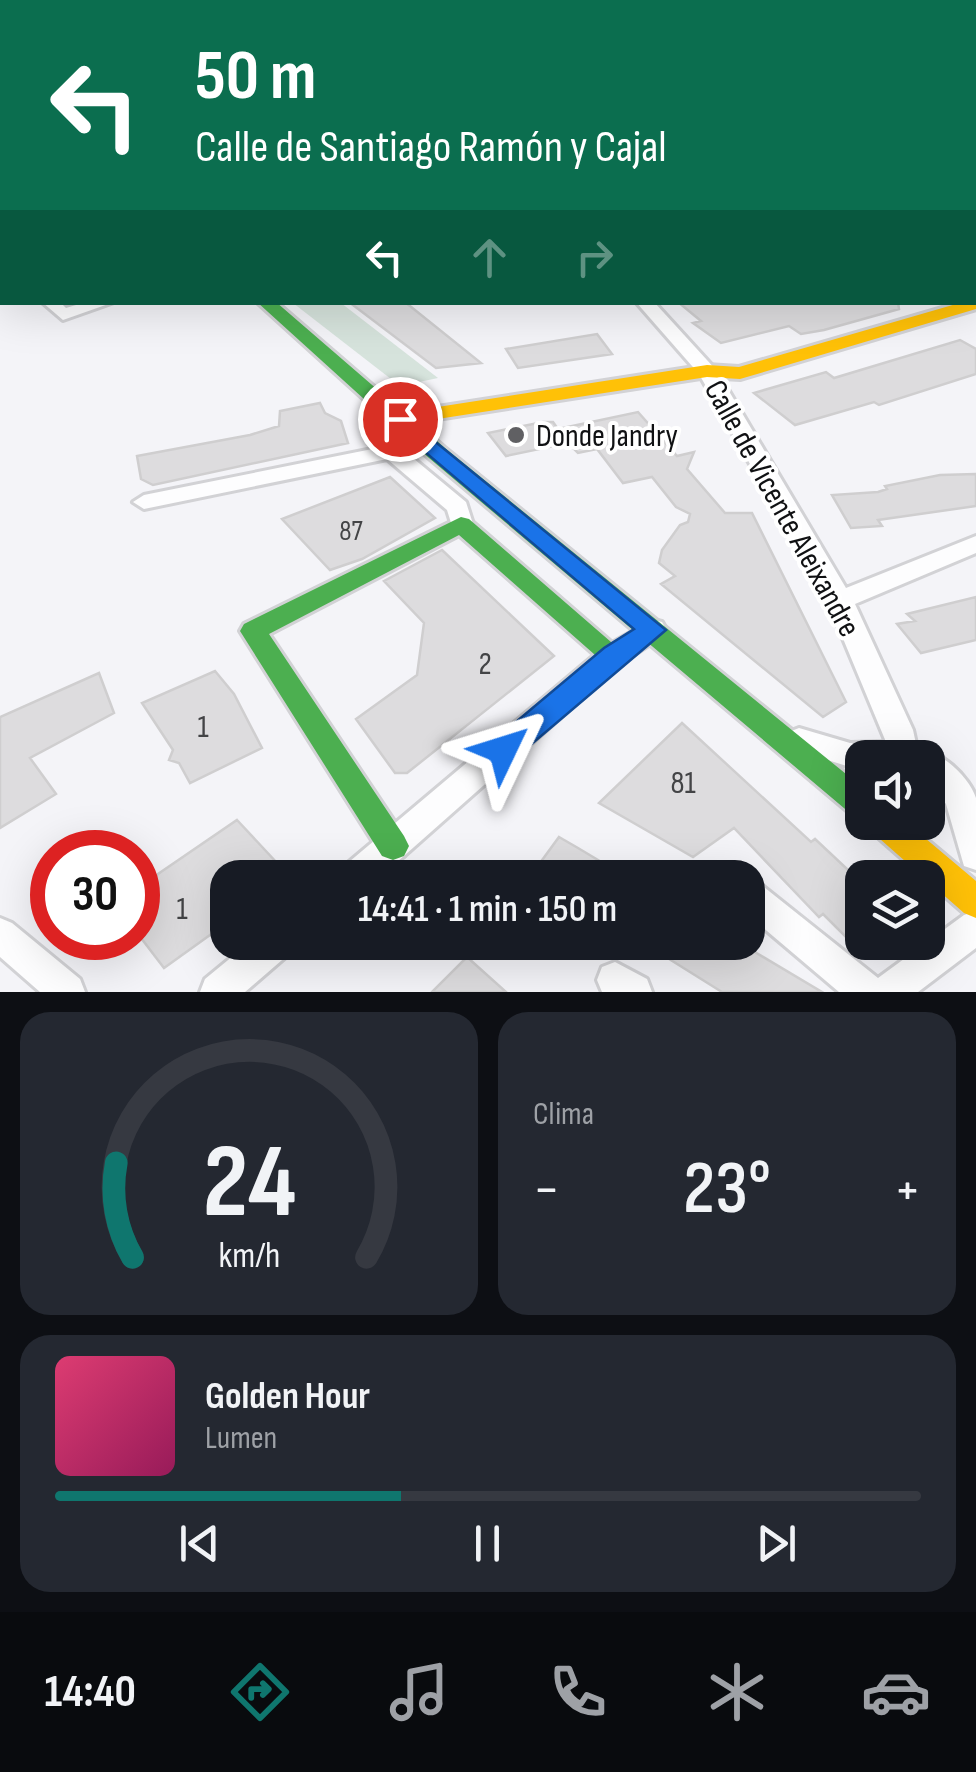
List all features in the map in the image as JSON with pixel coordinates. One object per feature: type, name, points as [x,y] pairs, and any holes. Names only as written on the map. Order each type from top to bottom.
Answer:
[{"type":"street","points":[[53,305],[63,315],[96,305]]},
{"type":"street","points":[[268,305],[428,444],[845,790]]},
{"type":"street","name":"Calle de Vicente Aleixandre","points":[[647,305],[707,371],[840,600],[905,740]]},
{"type":"street","points":[[400,419],[707,371],[740,373],[969,305]]},
{"type":"street","points":[[144,502],[428,444]]},
{"type":"street","points":[[392,452],[458,506],[461,524],[614,655]]},
{"type":"street","points":[[392,846],[252,631],[461,524]]},
{"type":"street","points":[[840,600],[976,544]]},
{"type":"street","points":[[376,860],[614,655],[653,630]]},
{"type":"street","points":[[779,734],[845,754]]},
{"type":"street","name":"Calle de Vicente Aleixandre","points":[[945,784],[960,798],[976,856]]},
{"type":"street","points":[[918,840],[976,902]]},
{"type":"street","points":[[765,908],[867,992]]},
{"type":"street","points":[[889,992],[976,928]]},
{"type":"street","points":[[0,935],[68,992]]},
{"type":"street","points":[[218,992],[256,960]]},
{"type":"shaded area","points":[[296,305],[344,305],[438,378],[400,386]]},
{"type":"building","points":[[353,305],[409,305],[481,363],[436,368]]},
{"type":"building","points":[[682,305],[898,305],[899,309],[824,330],[801,334],[789,326],[721,343],[693,323],[701,321]]},
{"type":"building","points":[[597,334],[612,354],[518,368],[506,349]]},
{"type":"building","points":[[960,340],[976,349],[976,374],[879,405],[874,402],[795,425],[754,393],[826,372],[834,378]]},
{"type":"building","points":[[320,403],[325,413],[341,421],[348,443],[153,485],[141,479],[137,456],[250,435],[279,426],[280,411]]},
{"type":"building","points":[[638,412],[677,456],[694,452],[687,469],[725,513],[752,513],[846,702],[823,717],[661,584],[675,576],[659,563],[662,550],[680,525],[688,522],[690,514],[676,507],[652,477],[623,483],[597,449],[578,453],[568,443],[506,456],[488,433],[543,422],[553,422],[558,429]]},
{"type":"building","points":[[976,474],[976,506],[878,520],[882,526],[851,528],[832,495],[878,492],[887,489],[885,486],[940,475]]},
{"type":"building","points":[[390,477],[435,518],[362,559],[330,570],[282,519]]},
{"type":"building","points":[[442,550],[554,656],[407,773],[395,773],[356,719],[417,675],[424,623],[384,581]]},
{"type":"building","points":[[976,597],[976,640],[921,653],[897,624],[915,621],[907,614]]},
{"type":"building","points":[[215,671],[234,694],[262,748],[190,783],[179,763],[169,760],[173,750],[142,703]]},
{"type":"building","points":[[99,673],[114,713],[30,758],[56,794],[0,828],[0,717]]},
{"type":"building","points":[[682,723],[811,842],[815,839],[845,867],[845,936],[823,914],[819,917],[734,828],[693,857],[599,803]]},
{"type":"building","points":[[237,820],[274,860],[210,860],[210,935],[164,968],[158,960],[160,873]]},
{"type":"building","points":[[559,837],[598,860],[542,860]]},
{"type":"building","points":[[765,958],[822,992],[722,992],[671,960]]},
{"type":"building","points":[[464,960],[470,960],[506,992],[432,992]]},
{"type":"traffic: fast","points":[[268,305],[437,453],[845,791]]},
{"type":"traffic: fast","points":[[393,846],[253,631],[461,524],[613,655]]},
{"type":"traffic: slow","points":[[399,419],[707,371],[740,373],[973,305]]},
{"type":"traffic: slow","points":[[904,840],[976,902]]},
{"type":"place","name":"Donde Jandry","points":[[516,435]]},
{"type":"route","points":[[400,419],[653,630],[614,655],[503,750]]}]
